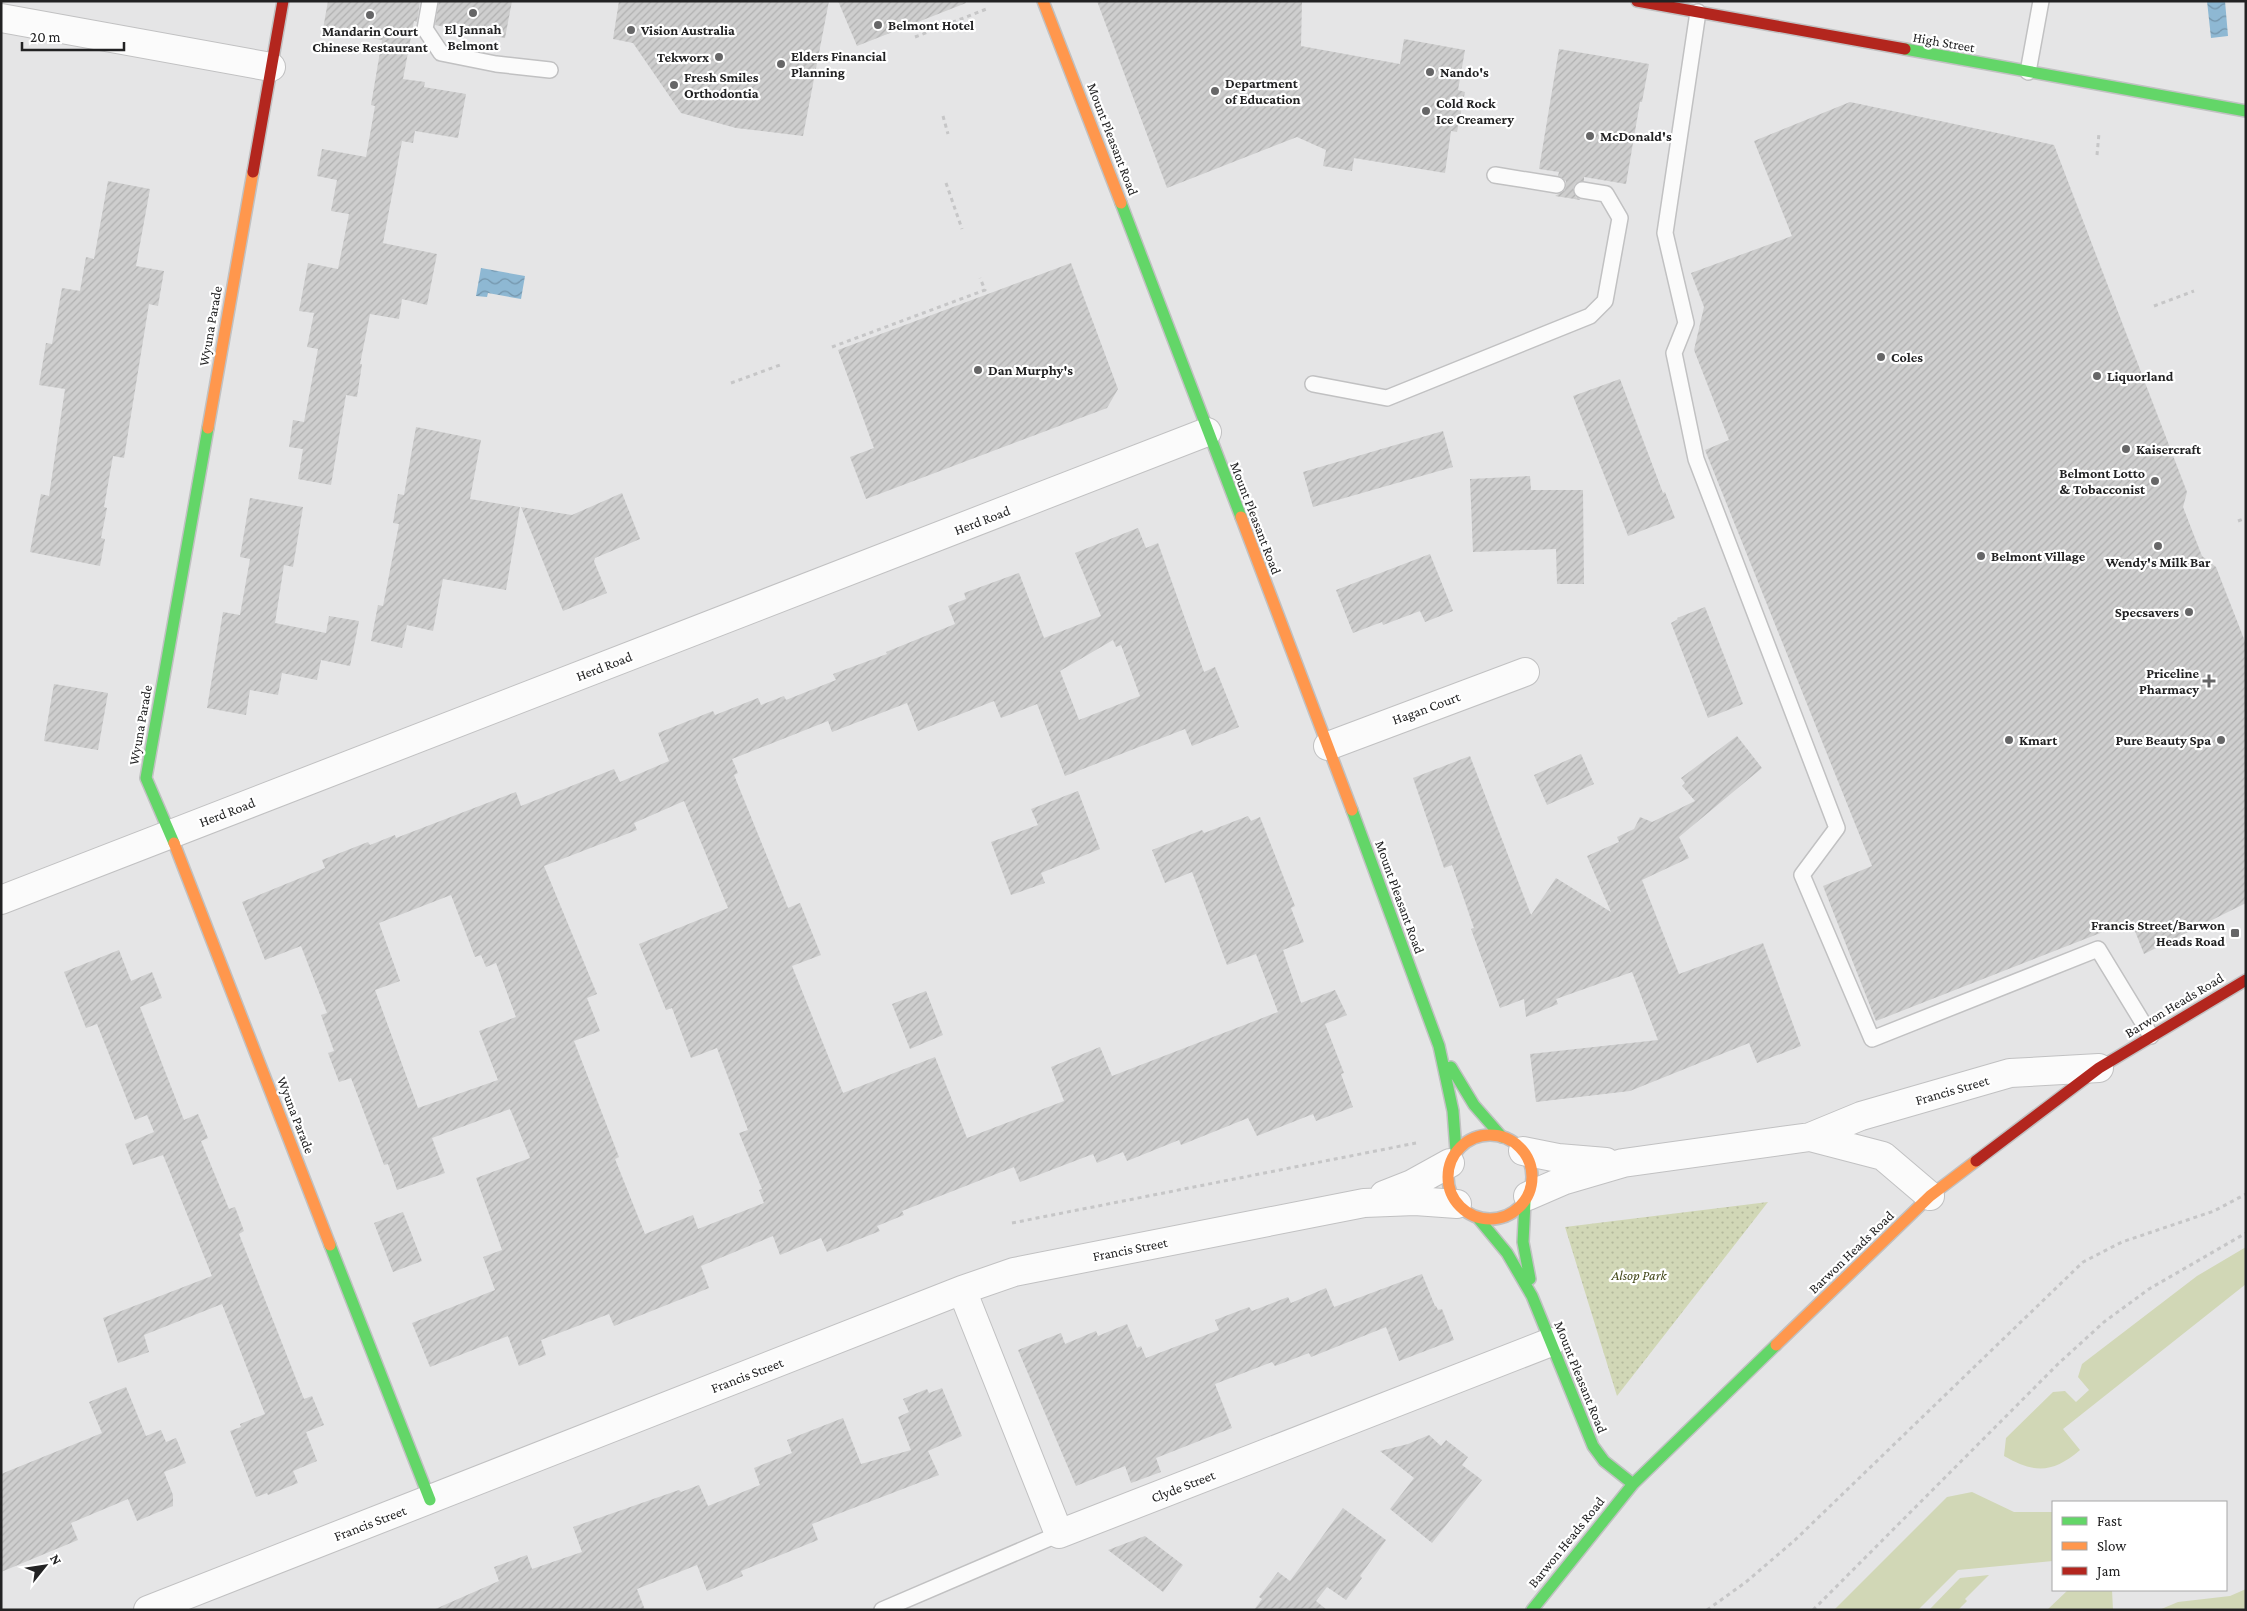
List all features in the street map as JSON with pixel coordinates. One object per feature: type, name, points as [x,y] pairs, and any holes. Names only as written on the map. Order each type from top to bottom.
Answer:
[{"type":"street","name":"Wyuna Parade","points":[[283,1],[146,778],[170,834],[430,1500]]},
{"type":"street","name":"Mount Pleasant Road","points":[[1042,1],[1055,29],[1328,746],[1439,1046],[1453,1111],[1453,1157],[1447,1176],[1449,1189],[1467,1211],[1507,1252],[1532,1296],[1593,1446],[1604,1461],[1633,1484]]},
{"type":"street","name":"High Street","points":[[1637,1],[2246,111]]},
{"type":"street","points":[[1,18],[271,68]]},
{"type":"street","name":"Herd Road","points":[[1,900],[1207,432]]},
{"type":"street","name":"Hagan Court","points":[[1328,746],[1525,672]]},
{"type":"street","name":"Barwon Heads Road","points":[[1532,1610],[1633,1484],[1930,1196],[2099,1068],[2246,980]]},
{"type":"street","name":"Mount Pleasant Road","points":[[1439,1046],[1474,1105],[1530,1163],[1532,1176],[1526,1199],[1523,1242],[1532,1296]]},
{"type":"street","name":"Francis Street","points":[[1526,1199],[1565,1180],[1623,1163],[1810,1137],[1861,1116],[2010,1073],[2099,1068]]},
{"type":"street","points":[[1453,1157],[1465,1142],[1477,1137],[1490,1135],[1513,1144]]},
{"type":"street","name":"Francis Street","points":[[1810,1137],[1883,1156],[1930,1196]]},
{"type":"street","name":"Francis Street","points":[[1513,1144],[1558,1158],[1623,1163]]},
{"type":"street","name":"Francis Street","points":[[1364,1203],[1412,1184],[1453,1157]]},
{"type":"street","points":[[1467,1211],[1491,1220],[1503,1218],[1515,1212],[1526,1199]]},
{"type":"street","name":"Francis Street","points":[[148,1610],[962,1290],[1014,1272],[1364,1203],[1415,1200],[1467,1211]]},
{"type":"street","points":[[962,1290],[1059,1534]]},
{"type":"street","name":"Clyde Street","points":[[1059,1534],[1551,1342]]},
{"type":"lane","points":[[430,1],[425,29],[441,53],[496,64],[550,70]]},
{"type":"lane","points":[[2028,72],[2040,1]]},
{"type":"lane","points":[[1698,12],[1665,233],[1686,323],[1674,353],[1696,459],[1837,828],[1802,875],[1872,1039],[2098,949],[2151,1036]]},
{"type":"lane","points":[[1495,175],[1556,185]]},
{"type":"lane","points":[[1313,384],[1387,398],[1590,316],[1605,301],[1620,218],[1606,194],[1582,190]]},
{"type":"lane","points":[[882,1610],[1059,1534]]},
{"type":"path","points":[[915,36],[989,8]]},
{"type":"path","points":[[943,116],[948,134]]},
{"type":"path","points":[[2097,155],[2099,133]]},
{"type":"path","points":[[946,183],[962,228]]},
{"type":"path","points":[[832,346],[985,290],[980,278]]},
{"type":"path","points":[[2154,306],[2194,291]]},
{"type":"path","points":[[731,383],[780,365]]},
{"type":"path","points":[[2238,521],[2246,518]]},
{"type":"path","points":[[1012,1223],[1417,1143]]},
{"type":"path","points":[[1708,1610],[1746,1582],[1795,1540],[2083,1262],[2122,1242],[2214,1211],[2246,1194]]},
{"type":"path","points":[[1813,1610],[2059,1363],[2104,1322],[2149,1289],[2246,1233]]},
{"type":"green space","name":"Alsop Park","points":[[1768,1202],[1617,1396],[1565,1227]]},
{"type":"green space","points":[[2246,1247],[2246,1284],[2063,1429],[2080,1450],[2061,1463],[2044,1468],[2025,1466],[2004,1456],[2006,1438],[2053,1392],[2065,1391],[2076,1402],[2089,1390],[2078,1377],[2082,1364],[2197,1276]]},
{"type":"green space","points":[[1972,1492],[2014,1512],[2052,1512],[2052,1561],[1958,1570],[1918,1610],[1834,1610],[1947,1497]]},
{"type":"green space","points":[[1989,1575],[1965,1599],[1967,1601],[1958,1610],[1929,1610],[1960,1578]]},
{"type":"green space","points":[[2246,1589],[2246,1610],[2159,1610],[2178,1602],[2230,1596]]},
{"type":"green space","points":[[2067,1591],[2112,1591],[2113,1610],[2047,1610]]},
{"type":"water","points":[[2207,1],[2225,1],[2228,36],[2211,38]]},
{"type":"water","points":[[481,268],[525,276],[521,299],[488,293],[487,297],[476,296]]},
{"type":"building","points":[[328,1],[420,1],[417,22],[414,21],[403,79],[425,82],[424,87],[466,94],[458,138],[415,131],[413,143],[402,141],[383,243],[437,254],[427,305],[402,299],[399,319],[370,314],[360,364],[362,364],[357,397],[346,395],[331,485],[298,479],[303,449],[289,447],[293,420],[304,422],[318,349],[307,347],[314,313],[299,311],[308,263],[338,269],[349,214],[331,211],[337,180],[317,176],[322,149],[366,157],[375,106],[371,105],[382,40],[323,29]]},
{"type":"building","name":"El Jannah Belmont","points":[[439,1],[512,1],[505,38],[435,25]]},
{"type":"building","points":[[619,1],[829,1],[803,136],[736,128],[681,113],[633,43],[613,39]]},
{"type":"building","name":"Belmont Hotel","points":[[838,1],[965,1],[966,3],[857,46]]},
{"type":"building","name":"Department of Education","points":[[1097,1],[1302,1],[1301,46],[1400,64],[1404,39],[1465,50],[1458,90],[1465,92],[1457,132],[1451,131],[1445,173],[1354,158],[1352,171],[1323,166],[1326,150],[1297,137],[1167,188]]},
{"type":"building","name":"McDonald's","points":[[1559,49],[1649,64],[1642,102],[1640,102],[1626,184],[1584,177],[1584,181],[1575,184],[1573,189],[1576,197],[1581,200],[1555,196],[1565,190],[1566,181],[1558,176],[1559,172],[1539,169]]},
{"type":"building","name":"Belmont Village","points":[[1850,102],[2054,145],[2187,492],[2183,507],[2202,556],[2216,567],[2246,644],[2246,903],[2144,954],[2131,921],[1876,1021],[1823,886],[1872,866],[1705,450],[1729,440],[1694,350],[1704,307],[1691,273],[1792,236],[1754,141]]},
{"type":"building","points":[[108,181],[150,189],[136,266],[164,271],[158,306],[149,304],[124,458],[113,456],[104,507],[107,508],[101,538],[105,539],[100,566],[30,552],[41,494],[49,496],[65,389],[39,385],[46,343],[52,344],[62,288],[80,291],[86,257],[94,259]]},
{"type":"building","name":"Dan Murphy's","points":[[1071,263],[1118,389],[1107,408],[866,499],[850,457],[874,448],[838,350]]},
{"type":"building","points":[[1620,379],[1663,493],[1665,492],[1675,518],[1628,536],[1573,396]]},
{"type":"building","points":[[416,427],[481,440],[470,499],[520,507],[506,590],[443,579],[433,631],[407,625],[402,648],[371,641],[378,605],[383,606],[399,524],[393,523],[398,494],[404,495]]},
{"type":"building","points":[[1443,431],[1453,467],[1313,507],[1303,472]]},
{"type":"building","points":[[1530,476],[1531,490],[1583,490],[1584,584],[1557,584],[1556,549],[1473,552],[1470,479]]},
{"type":"building","points":[[622,493],[640,539],[595,558],[594,561],[607,593],[563,611],[521,507],[572,515]]},
{"type":"building","points":[[250,498],[303,507],[293,567],[284,565],[275,623],[326,633],[329,616],[359,621],[350,666],[321,660],[317,680],[282,673],[278,695],[250,690],[246,715],[207,708],[223,612],[240,615],[250,559],[240,557]]},
{"type":"building","points":[[1138,528],[1146,548],[1158,543],[1204,672],[1215,667],[1239,727],[1192,746],[1185,729],[1065,776],[1037,704],[1001,718],[994,701],[918,731],[907,703],[832,732],[828,721],[732,759],[738,773],[734,775],[788,908],[800,903],[821,955],[792,966],[843,1093],[935,1057],[967,1138],[1064,1101],[1051,1067],[1100,1047],[1112,1076],[1278,1012],[1256,954],[1227,965],[1192,872],[1165,883],[1152,850],[1202,830],[1204,833],[1248,816],[1251,821],[1260,817],[1295,906],[1291,908],[1304,942],[1283,950],[1301,1003],[1335,990],[1347,1015],[1325,1024],[1344,1073],[1341,1074],[1353,1107],[1316,1121],[1313,1114],[1257,1136],[1248,1118],[1181,1145],[1179,1140],[1127,1161],[1123,1152],[1097,1163],[1093,1154],[1020,1182],[1014,1167],[902,1211],[904,1215],[877,1226],[880,1231],[827,1252],[821,1238],[780,1255],[773,1236],[701,1266],[709,1288],[614,1326],[609,1314],[541,1340],[546,1355],[519,1366],[508,1336],[430,1367],[412,1323],[495,1290],[483,1257],[502,1250],[476,1178],[530,1158],[510,1109],[432,1138],[445,1173],[397,1190],[388,1164],[384,1165],[351,1078],[339,1082],[328,1053],[334,1051],[321,1015],[327,1013],[301,946],[265,960],[242,902],[325,868],[322,860],[368,842],[370,845],[395,835],[396,838],[516,792],[521,806],[614,769],[620,782],[669,761],[658,733],[713,711],[715,715],[758,698],[761,705],[784,696],[786,700],[836,680],[833,674],[887,654],[886,652],[955,624],[948,606],[966,599],[964,593],[1019,573],[1044,638],[1101,616],[1075,553]],"holes":[[[1113,640],[1116,647],[1121,645],[1140,696],[1079,720],[1060,671]],[[684,801],[728,908],[639,944],[666,1010],[672,1008],[691,1058],[717,1048],[748,1130],[739,1133],[762,1189],[759,1190],[764,1203],[698,1229],[693,1215],[645,1234],[615,1159],[619,1157],[574,1041],[600,1031],[587,998],[597,994],[544,866],[637,830],[634,823]],[[451,895],[475,957],[481,955],[486,967],[496,963],[516,1017],[479,1031],[498,1080],[418,1108],[375,990],[400,981],[379,923]]]},
{"type":"building","points":[[1430,554],[1453,611],[1425,622],[1420,611],[1383,625],[1382,622],[1353,633],[1336,590]]},
{"type":"building","points":[[1705,607],[1743,704],[1708,718],[1671,623],[1677,618]]},
{"type":"building","points":[[54,684],[108,693],[98,750],[44,741]]},
{"type":"building","points":[[1737,736],[1762,768],[1679,837],[1689,858],[1642,880],[1679,974],[1763,943],[1801,1046],[1757,1063],[1749,1043],[1630,1091],[1536,1102],[1530,1054],[1658,1040],[1632,972],[1556,999],[1558,1004],[1526,1017],[1524,999],[1500,1008],[1471,929],[1474,928],[1452,865],[1444,868],[1413,778],[1470,756],[1531,915],[1556,878],[1611,912],[1587,856],[1619,842],[1617,837],[1634,829],[1640,817],[1652,822],[1695,801],[1682,786],[1685,783],[1681,778]]},
{"type":"building","points":[[1581,754],[1594,784],[1547,805],[1534,775]]},
{"type":"building","points":[[1078,791],[1100,849],[1041,873],[1045,883],[1011,895],[991,842],[1038,825],[1031,809]]},
{"type":"building","points":[[119,950],[131,981],[152,972],[162,998],[140,1007],[184,1120],[198,1114],[208,1138],[201,1141],[229,1209],[235,1207],[244,1231],[239,1234],[304,1399],[312,1396],[324,1425],[306,1432],[317,1461],[293,1471],[298,1483],[268,1495],[267,1493],[256,1497],[230,1431],[241,1427],[240,1424],[265,1414],[222,1304],[144,1335],[149,1352],[118,1363],[103,1318],[212,1276],[163,1155],[133,1165],[125,1144],[154,1132],[147,1115],[135,1120],[97,1024],[86,1028],[64,972]]},
{"type":"building","points":[[926,991],[943,1035],[910,1049],[892,1004]]},
{"type":"building","points":[[403,1212],[422,1261],[393,1272],[374,1223]]},
{"type":"building","points":[[1422,1274],[1435,1306],[1438,1310],[1442,1309],[1454,1340],[1399,1361],[1386,1327],[1311,1357],[1309,1353],[1275,1366],[1272,1362],[1215,1384],[1232,1428],[1156,1458],[1161,1472],[1131,1483],[1125,1466],[1076,1486],[1018,1350],[1061,1333],[1065,1344],[1096,1331],[1098,1336],[1127,1324],[1137,1348],[1141,1346],[1146,1358],[1219,1330],[1215,1320],[1249,1307],[1252,1311],[1288,1297],[1291,1303],[1326,1288],[1334,1307]]},
{"type":"building","points":[[126,1387],[146,1436],[161,1430],[166,1442],[176,1438],[186,1463],[164,1472],[173,1495],[173,1506],[137,1521],[128,1499],[71,1523],[78,1540],[1,1572],[1,1474],[102,1433],[89,1402]]},
{"type":"building","points":[[942,1388],[962,1436],[928,1451],[939,1475],[812,1524],[818,1540],[741,1571],[743,1576],[707,1591],[697,1565],[637,1589],[645,1610],[433,1610],[499,1581],[494,1567],[527,1555],[532,1569],[582,1552],[573,1527],[679,1490],[681,1492],[699,1485],[708,1506],[760,1485],[754,1468],[792,1453],[787,1440],[843,1418],[861,1464],[911,1450],[898,1417],[909,1412],[903,1399],[927,1389],[929,1393]]},
{"type":"building","points":[[1429,1435],[1441,1446],[1446,1440],[1468,1457],[1462,1465],[1482,1480],[1432,1543],[1390,1509],[1414,1478],[1380,1451],[1408,1444]]},
{"type":"building","points":[[1343,1508],[1386,1540],[1360,1576],[1362,1578],[1346,1600],[1327,1587],[1316,1601],[1327,1610],[1254,1610],[1262,1599],[1259,1597],[1278,1572],[1290,1581]]},
{"type":"building","points":[[1145,1536],[1183,1565],[1163,1592],[1108,1550]]},
{"type":"traffic: fast","points":[[1905,49],[2246,111]]},
{"type":"traffic: fast","points":[[1121,203],[1241,517]]},
{"type":"traffic: fast","points":[[174,843],[146,778],[208,428]]},
{"type":"traffic: fast","points":[[1352,810],[1439,1046],[1453,1111],[1456,1151]]},
{"type":"traffic: fast","points":[[1451,1067],[1474,1105],[1502,1137]]},
{"type":"traffic: fast","points":[[1525,1202],[1523,1242],[1530,1279]]},
{"type":"traffic: fast","points":[[1478,1218],[1507,1253],[1532,1296],[1593,1446],[1604,1461],[1633,1484]]},
{"type":"traffic: fast","points":[[330,1245],[430,1500]]},
{"type":"traffic: fast","points":[[1532,1610],[1633,1484],[1776,1345]]},
{"type":"traffic: slow","points":[[1043,1],[1121,203]]},
{"type":"traffic: slow","points":[[208,428],[253,172]]},
{"type":"traffic: slow","points":[[1241,517],[1352,810]]},
{"type":"traffic: slow","points":[[174,843],[330,1245]]},
{"type":"traffic: slow","points":[[1490,1135],[1506,1138],[1520,1147],[1529,1161],[1532,1177],[1529,1193],[1520,1207],[1506,1216],[1490,1219],[1474,1216],[1460,1207],[1451,1193],[1448,1177],[1451,1161],[1460,1147],[1474,1138],[1490,1135]]},
{"type":"traffic: slow","points":[[1776,1345],[1930,1196],[1976,1161]]},
{"type":"traffic: jam","points":[[253,172],[283,1]]},
{"type":"traffic: jam","points":[[1637,1],[1905,49]]},
{"type":"traffic: jam","points":[[1976,1161],[2099,1068],[2246,980]]},
{"type":"place","name":"El Jannah Belmont","points":[[473,13]]},
{"type":"place","name":"Mandarin Court Chinese Restaurant","points":[[370,15]]},
{"type":"place","name":"Belmont Hotel","points":[[878,25]]},
{"type":"place","name":"Vision Australia","points":[[631,30]]},
{"type":"place","name":"Tekworx","points":[[719,57]]},
{"type":"place","name":"Elders Financial Planning","points":[[781,64]]},
{"type":"place","name":"Nando's","points":[[1430,72]]},
{"type":"place","name":"Fresh Smiles Orthodontia","points":[[674,85]]},
{"type":"place","name":"Department of Education","points":[[1215,91]]},
{"type":"place","name":"Cold Rock Ice Creamery","points":[[1426,111]]},
{"type":"place","name":"McDonald's","points":[[1590,136]]},
{"type":"place","name":"Coles","points":[[1881,357]]},
{"type":"place","name":"Dan Murphy's","points":[[978,370]]},
{"type":"place","name":"Liquorland","points":[[2097,376]]},
{"type":"place","name":"Kaisercraft","points":[[2126,449]]},
{"type":"place","name":"Belmont Lotto & Tobacconist","points":[[2155,481]]},
{"type":"place","name":"Wendy's Milk Bar","points":[[2158,546]]},
{"type":"place","name":"Belmont Village","points":[[1981,556]]},
{"type":"place","name":"Specsavers","points":[[2189,612]]},
{"type":"place","name":"Priceline Pharmacy","points":[[2209,681]]},
{"type":"place","name":"Kmart","points":[[2009,740]]},
{"type":"place","name":"Pure Beauty Spa","points":[[2221,740]]},
{"type":"place","name":"Francis Street/Barwon Heads Road","points":[[2235,933]]}]
